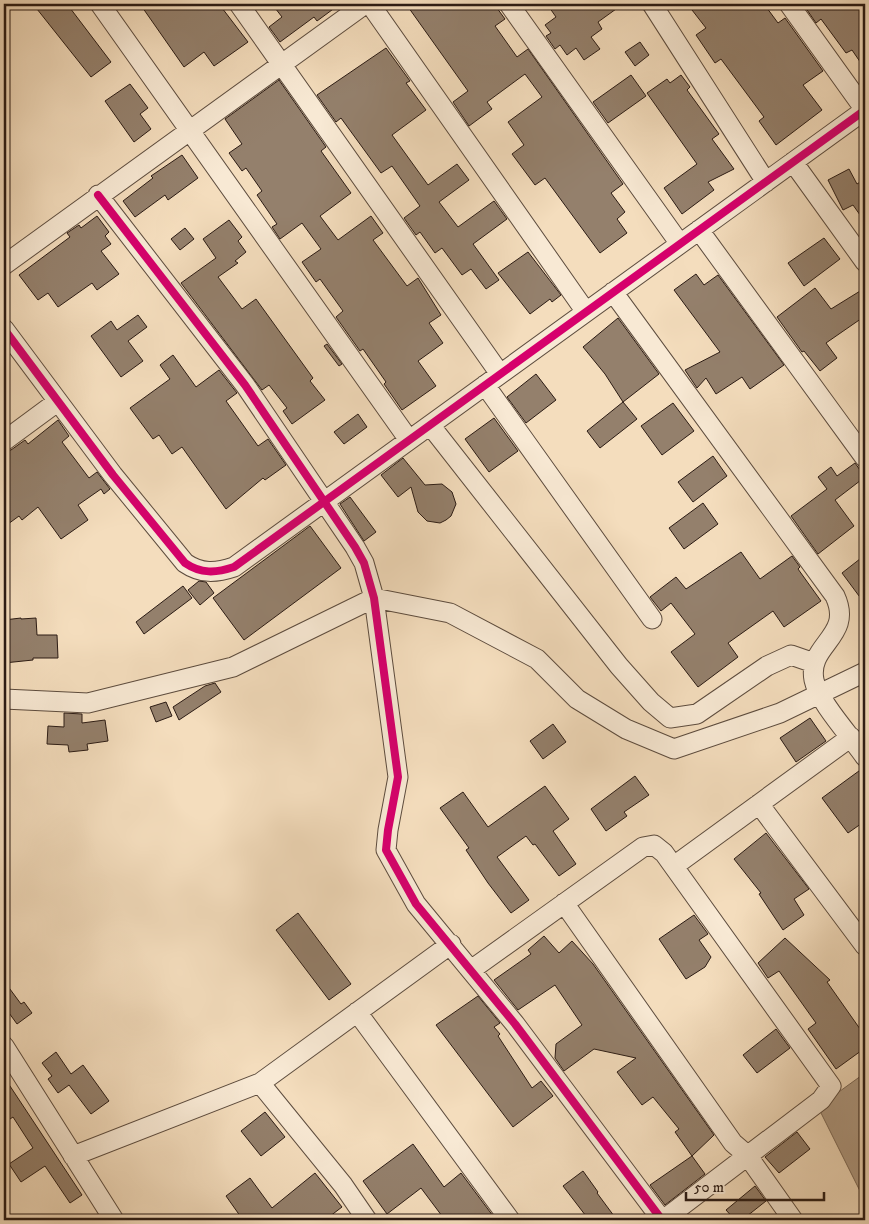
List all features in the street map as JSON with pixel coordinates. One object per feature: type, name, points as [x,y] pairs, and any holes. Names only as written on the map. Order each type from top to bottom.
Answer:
[{"type":"street","points":[[100,4],[409,440]]},
{"type":"street","points":[[239,4],[500,374]]},
{"type":"street","points":[[4,265],[98,195],[365,4]]},
{"type":"street","points":[[370,4],[586,312]]},
{"type":"street","points":[[508,4],[680,244]]},
{"type":"street","points":[[652,4],[766,182]]},
{"type":"street","points":[[4,329],[57,402],[179,556],[195,569],[220,572],[234,567],[865,110],[788,4]]},
{"type":"street","points":[[793,162],[865,262]]},
{"type":"street","points":[[98,195],[245,385],[364,563],[374,598],[398,777],[386,850],[416,904],[451,944],[471,970],[515,1024],[662,1220],[821,1100],[831,1086],[674,866],[654,845],[643,847],[471,970]]},
{"type":"street","points":[[699,230],[865,458]]},
{"type":"street","points":[[613,292],[833,592],[841,609],[838,626],[814,662],[814,680],[819,694],[865,757]]},
{"type":"street","points":[[485,385],[652,619]]},
{"type":"street","points":[[4,441],[57,402]]},
{"type":"street","points":[[430,425],[619,666],[651,702],[670,718],[697,714],[767,666],[791,655],[814,662]]},
{"type":"street","points":[[4,699],[88,703],[233,667],[374,598],[450,613],[537,659],[577,699],[626,729],[674,749],[780,714],[865,672]]},
{"type":"street","points":[[674,866],[851,737]]},
{"type":"street","points":[[760,804],[865,946]]},
{"type":"street","points":[[564,903],[734,1142],[747,1156],[793,1220]]},
{"type":"street","points":[[73,1156],[260,1083],[451,944]]},
{"type":"street","points":[[357,1012],[510,1220]]},
{"type":"street","points":[[4,1046],[114,1220]]},
{"type":"street","points":[[260,1083],[343,1185],[368,1220]]},
{"type":"shaded area","points":[[865,1073],[865,1201],[818,1107]]},
{"type":"building","points":[[33,4],[67,4],[111,62],[91,77]]},
{"type":"building","points":[[140,4],[219,4],[248,42],[214,66],[204,52],[184,67]]},
{"type":"building","points":[[272,4],[340,4],[317,21],[314,17],[280,42],[269,27],[282,17]]},
{"type":"building","points":[[406,4],[494,4],[505,19],[495,26],[517,57],[528,49],[623,184],[611,193],[625,212],[617,219],[627,233],[600,253],[545,178],[535,185],[512,154],[524,145],[508,122],[542,97],[525,74],[487,102],[492,109],[469,126],[453,102],[468,91]]},
{"type":"building","points":[[547,4],[623,4],[598,22],[602,29],[591,37],[600,49],[584,60],[576,48],[567,55],[560,45],[555,49],[546,36],[551,33],[545,25],[556,17]]},
{"type":"building","points":[[701,4],[764,4],[778,23],[785,18],[823,71],[803,85],[822,110],[776,145],[759,121],[764,117],[721,59],[715,63],[696,35],[706,28],[692,10]]},
{"type":"building","points":[[803,4],[865,4],[865,69],[852,50],[846,53],[821,19],[816,23]]},
{"type":"building","points":[[640,42],[649,55],[635,66],[625,52]]},
{"type":"building","points":[[386,48],[410,81],[406,83],[426,110],[392,135],[428,185],[457,164],[469,180],[439,202],[458,227],[494,201],[507,219],[473,244],[499,280],[486,289],[471,269],[462,275],[442,248],[435,253],[420,232],[416,235],[404,218],[420,206],[392,166],[381,173],[341,118],[336,122],[317,95]]},
{"type":"building","points":[[631,75],[646,96],[608,123],[593,102]]},
{"type":"building","points":[[681,75],[690,87],[687,90],[719,134],[712,139],[734,169],[708,182],[714,190],[682,214],[664,188],[697,164],[647,93],[667,79],[670,83]]},
{"type":"building","points":[[279,80],[326,147],[321,151],[351,193],[320,216],[338,240],[371,216],[383,233],[373,240],[407,286],[418,278],[441,315],[429,323],[443,343],[418,361],[436,386],[402,410],[384,384],[386,382],[363,349],[360,351],[336,317],[343,311],[320,279],[316,282],[302,262],[321,249],[302,223],[280,239],[272,227],[277,224],[257,195],[262,191],[246,168],[242,171],[229,153],[242,144],[225,119]]},
{"type":"building","points":[[130,84],[148,108],[140,114],[151,129],[134,142],[105,101]]},
{"type":"building","points":[[182,155],[198,178],[168,200],[165,195],[135,217],[123,201],[153,178],[151,176]]},
{"type":"building","points":[[849,169],[857,184],[865,179],[865,222],[853,205],[843,210],[828,180]]},
{"type":"building","points":[[97,216],[109,232],[105,236],[111,244],[101,251],[119,274],[97,290],[92,283],[58,307],[48,293],[38,300],[19,275],[70,237],[67,233],[79,225],[81,228]]},
{"type":"building","points":[[229,220],[242,237],[238,241],[246,252],[235,261],[238,263],[218,277],[242,309],[256,299],[313,378],[310,381],[325,400],[292,424],[283,411],[287,408],[269,385],[262,390],[181,283],[216,258],[203,239]]},
{"type":"building","points":[[185,228],[194,239],[180,250],[171,239]]},
{"type":"building","points":[[824,238],[840,259],[804,286],[788,263]]},
{"type":"building","points":[[528,252],[561,295],[552,302],[550,299],[530,314],[498,273]]},
{"type":"building","points":[[696,274],[704,285],[718,275],[784,365],[750,389],[742,377],[716,394],[706,378],[697,388],[685,370],[720,352],[674,290]]},
{"type":"building","points":[[815,288],[831,309],[865,288],[865,316],[826,343],[837,358],[820,371],[804,351],[802,352],[777,317]]},
{"type":"building","points":[[138,315],[147,327],[128,341],[143,361],[121,377],[91,336],[111,321],[117,330]]},
{"type":"building","points":[[618,318],[659,374],[623,402],[605,374],[583,347]]},
{"type":"building","points":[[327,344],[342,364],[339,366],[324,346]]},
{"type":"building","points":[[173,355],[196,387],[219,370],[237,393],[226,401],[258,446],[268,439],[286,465],[265,480],[263,478],[226,509],[182,447],[172,454],[159,435],[153,439],[130,408],[170,379],[160,365]]},
{"type":"building","points":[[536,374],[556,400],[526,423],[507,397]]},
{"type":"building","points":[[623,402],[637,419],[600,448],[587,431]]},
{"type":"building","points":[[673,403],[694,431],[662,455],[641,426]]},
{"type":"building","points":[[358,414],[367,427],[344,444],[334,432]]},
{"type":"building","points":[[494,418],[518,451],[489,472],[465,439]]},
{"type":"building","points":[[58,420],[69,436],[62,442],[89,478],[97,472],[110,489],[104,494],[101,489],[78,505],[88,520],[61,539],[38,507],[22,520],[19,516],[4,527],[4,452],[11,450],[25,440],[28,444]]},
{"type":"building","points":[[713,456],[727,476],[693,502],[678,482]]},
{"type":"building","points":[[403,458],[425,485],[442,484],[452,492],[456,504],[451,516],[446,520],[440,523],[427,521],[418,512],[411,487],[398,497],[381,475]]},
{"type":"building","points":[[855,463],[865,477],[835,500],[854,526],[818,554],[791,516],[827,489],[818,477],[831,467],[837,476]]},
{"type":"building","points":[[350,497],[376,532],[364,541],[340,504]]},
{"type":"building","points":[[703,503],[718,524],[684,549],[669,528]]},
{"type":"building","points":[[310,526],[341,568],[244,640],[213,598]]},
{"type":"building","points":[[741,552],[760,579],[792,556],[800,567],[798,569],[821,601],[784,627],[773,611],[728,643],[738,657],[698,687],[671,652],[695,634],[671,603],[661,611],[650,597],[676,577],[686,589]]},
{"type":"building","points":[[865,555],[865,604],[842,573]]},
{"type":"building","points":[[199,581],[206,582],[214,593],[200,605],[188,590]]},
{"type":"building","points":[[183,586],[192,598],[144,634],[136,622]]},
{"type":"building","points":[[36,618],[37,635],[57,635],[58,658],[33,658],[33,660],[4,663],[4,620]]},
{"type":"building","points":[[215,683],[221,692],[179,720],[173,707],[205,686]]},
{"type":"building","points":[[166,702],[172,716],[156,722],[150,707]]},
{"type":"building","points":[[64,713],[82,714],[82,723],[105,720],[108,741],[87,744],[88,750],[69,752],[68,745],[47,744],[48,726],[64,727]]},
{"type":"building","points":[[810,718],[826,741],[796,762],[780,738]]},
{"type":"building","points":[[553,724],[566,742],[543,759],[530,741]]},
{"type":"building","points":[[865,768],[865,821],[848,833],[822,798]]},
{"type":"building","points":[[635,776],[649,795],[624,812],[627,816],[606,831],[591,809]]},
{"type":"building","points":[[545,786],[569,819],[553,831],[576,864],[559,876],[535,844],[533,845],[526,836],[497,857],[529,900],[511,913],[488,883],[466,850],[469,848],[440,808],[463,792],[488,827]]},
{"type":"building","points":[[766,833],[809,889],[794,899],[804,915],[783,930],[759,894],[761,893],[734,859]]},
{"type":"building","points":[[298,913],[351,984],[329,1000],[276,930]]},
{"type":"building","points":[[694,915],[708,934],[699,940],[711,957],[705,967],[686,979],[659,939]]},
{"type":"building","points":[[544,936],[559,953],[572,941],[593,964],[714,1135],[692,1156],[675,1132],[679,1129],[653,1097],[642,1105],[617,1072],[636,1058],[594,1049],[564,1071],[555,1058],[556,1044],[582,1025],[555,985],[518,1010],[494,980],[531,954],[528,950]]},
{"type":"building","points":[[785,938],[830,980],[827,982],[865,1036],[865,1048],[836,1069],[808,1029],[816,1023],[779,971],[768,978],[758,963]]},
{"type":"building","points":[[4,981],[21,1004],[24,1002],[32,1013],[17,1024],[4,1006]]},
{"type":"building","points":[[478,996],[500,1023],[494,1027],[500,1034],[498,1036],[532,1088],[541,1081],[553,1096],[513,1127],[436,1025]]},
{"type":"building","points":[[776,1029],[790,1048],[757,1073],[743,1055]]},
{"type":"building","points":[[56,1052],[71,1074],[83,1065],[109,1101],[91,1114],[69,1085],[58,1093],[48,1079],[52,1076],[42,1063]]},
{"type":"building","points":[[4,1077],[82,1195],[70,1203],[45,1166],[21,1182],[9,1164],[33,1148],[13,1117],[4,1123]]},
{"type":"building","points":[[265,1112],[285,1137],[261,1156],[241,1131]]},
{"type":"building","points":[[797,1132],[810,1149],[779,1173],[765,1157]]},
{"type":"building","points":[[413,1144],[444,1187],[461,1173],[496,1220],[445,1220],[421,1188],[387,1214],[363,1181]]},
{"type":"building","points":[[692,1156],[705,1174],[665,1205],[650,1185]]},
{"type":"building","points":[[583,1171],[617,1220],[589,1220],[563,1186]]},
{"type":"building","points":[[315,1173],[342,1207],[325,1220],[243,1220],[226,1196],[250,1178],[272,1208]]},
{"type":"building","points":[[755,1186],[766,1201],[742,1220],[735,1220],[726,1210]]},
{"type":"cycle path","points":[[4,329],[113,475],[185,563],[203,571],[227,569],[234,567],[865,110]]},
{"type":"cycle path","points":[[98,195],[245,385],[364,563],[374,598],[398,777],[386,850],[416,904],[515,1024],[662,1220]]}]
